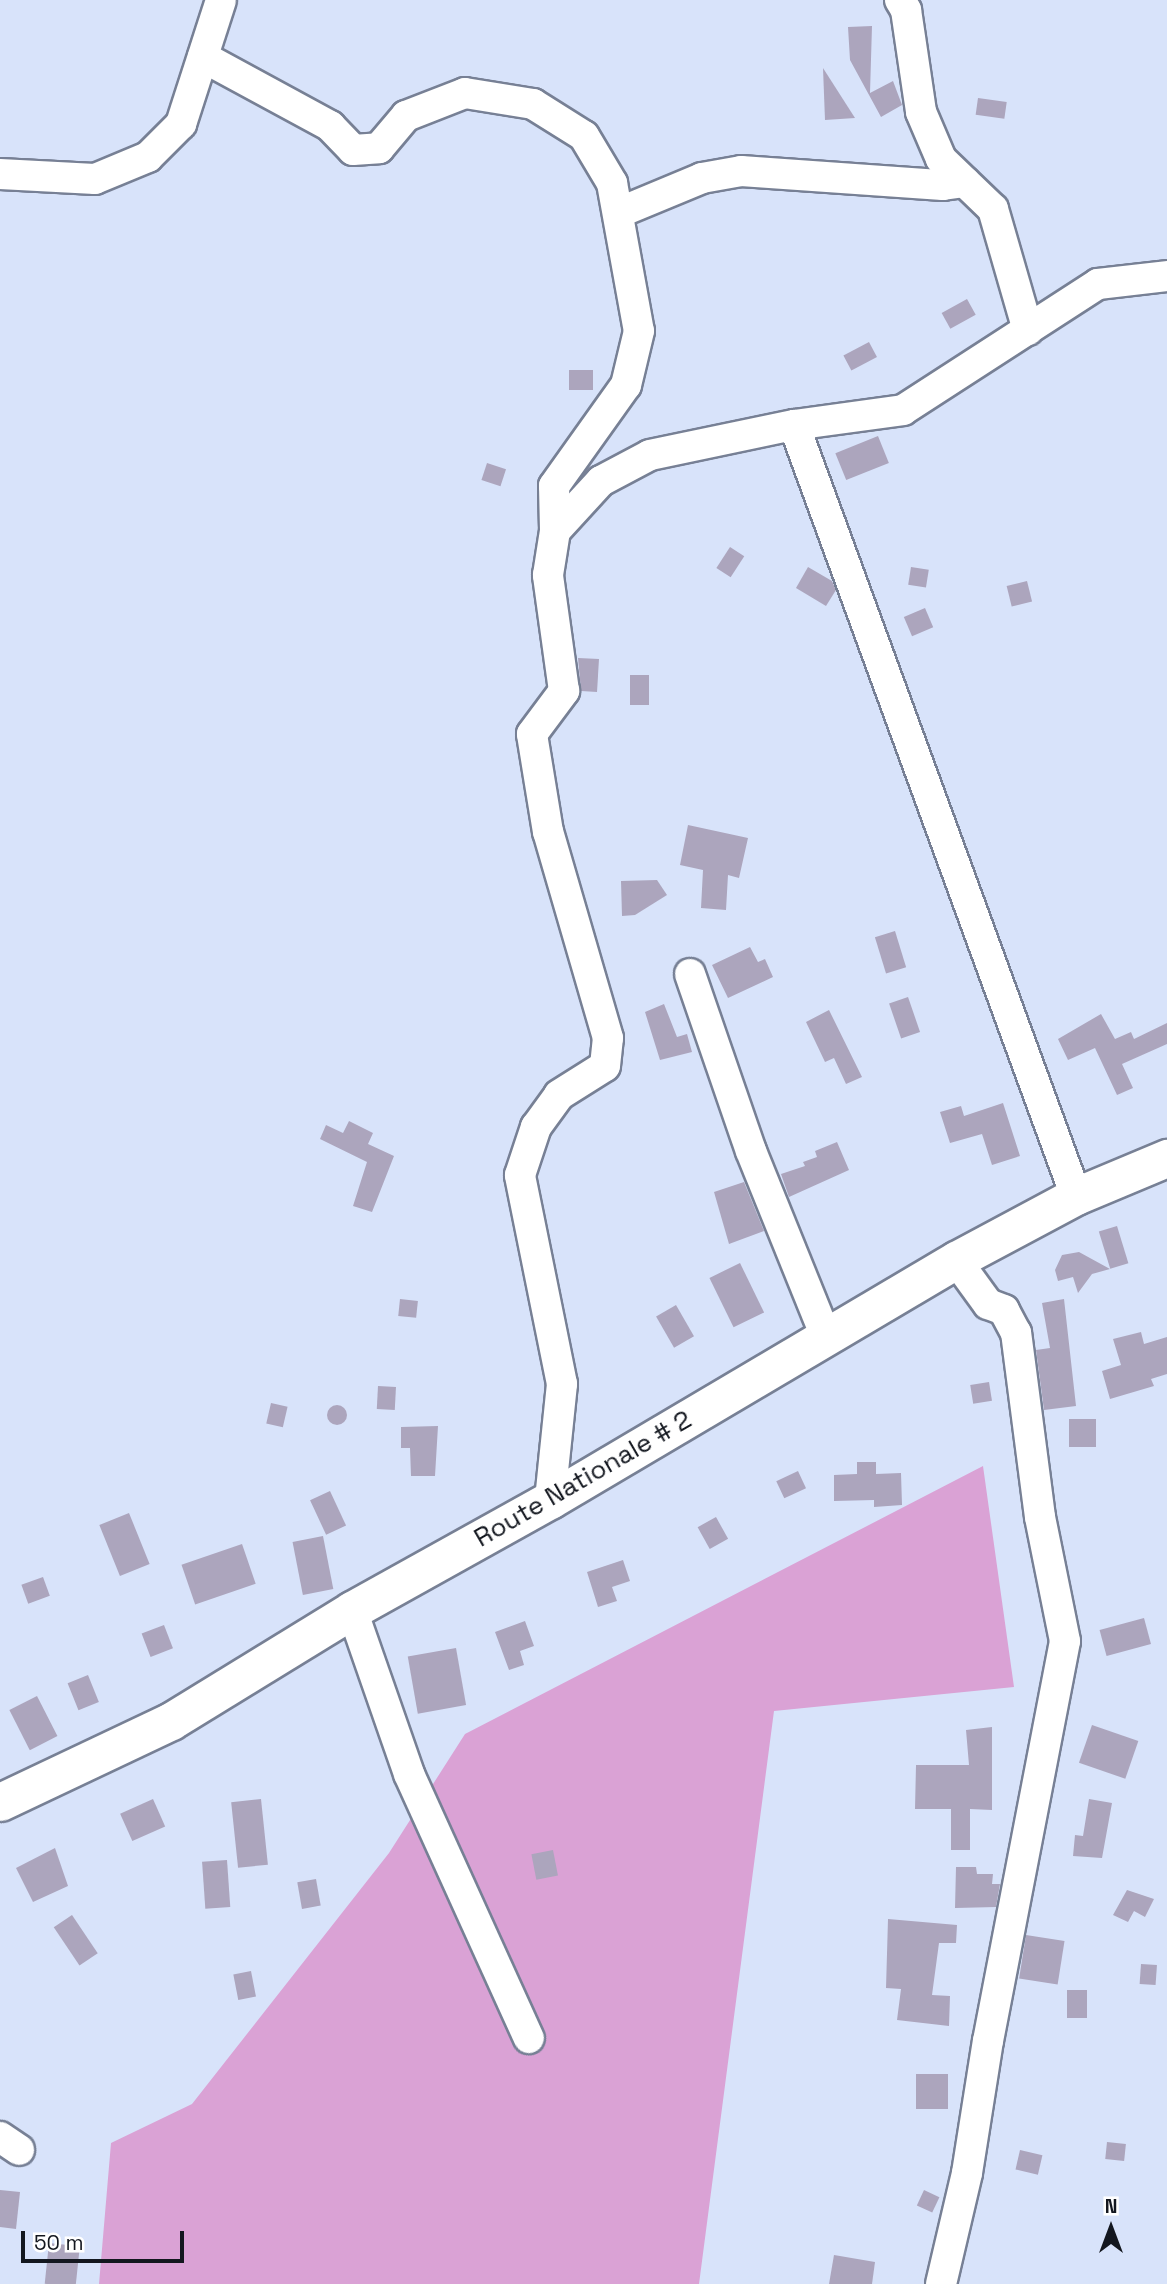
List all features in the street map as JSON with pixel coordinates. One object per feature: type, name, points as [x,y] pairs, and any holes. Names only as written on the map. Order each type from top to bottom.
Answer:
[{"type":"main road","name":"Route Nationale # 2","points":[[0,1802],[171,1721],[352,1610],[550,1500],[956,1261],[1076,1196],[1167,1158]]},
{"type":"street","points":[[0,174],[95,179],[148,157],[181,124],[221,0]]},
{"type":"street","points":[[900,0],[906,10],[921,112],[941,159],[993,209],[1028,330]]},
{"type":"street","points":[[202,57],[330,126],[353,150],[379,148],[406,116],[466,93],[533,104],[584,136],[612,183],[639,331],[626,385],[554,486],[555,531],[548,575],[564,691],[532,734],[548,832],[608,1038],[606,1066],[559,1095],[536,1127],[520,1175],[562,1384],[550,1500]]},
{"type":"street","points":[[618,213],[702,178],[741,171],[943,185],[965,182]]},
{"type":"street","points":[[555,531],[601,481],[650,455],[794,425],[903,410],[1098,284],[1167,276]]},
{"type":"street","points":[[794,425],[1076,1196]]},
{"type":"street","points":[[690,974],[751,1151],[827,1337]]},
{"type":"street","points":[[941,2284],[967,2173],[1065,1641],[1040,1517],[1016,1334],[1004,1310],[988,1304],[956,1261]]},
{"type":"street","points":[[352,1610],[410,1774],[529,2038]]},
{"type":"shaded area","points":[[983,1466],[1014,1687],[774,1711],[699,2284],[99,2284],[111,2143],[192,2104],[389,1853],[465,1734]]},
{"type":"building","points":[[872,26],[870,93],[893,81],[902,105],[881,117],[850,60],[848,27]]},
{"type":"building","points":[[823,68],[855,118],[825,120]]},
{"type":"building","points":[[978,98],[1007,102],[1004,119],[976,115]]},
{"type":"building","points":[[967,299],[976,315],[950,329],[942,313]]},
{"type":"building","points":[[869,342],[877,357],[851,371],[843,356]]},
{"type":"building","points":[[569,370],[593,370],[593,390],[569,390]]},
{"type":"building","points":[[878,436],[889,463],[846,480],[835,453]]},
{"type":"building","points":[[487,463],[506,469],[500,486],[481,480]]},
{"type":"building","points":[[730,547],[744,556],[731,577],[716,568]]},
{"type":"building","points":[[808,567],[832,581],[836,590],[826,606],[796,588]]},
{"type":"building","points":[[911,567],[929,570],[926,588],[908,585]]},
{"type":"building","points":[[1027,581],[1032,601],[1012,606],[1007,586]]},
{"type":"building","points":[[925,608],[933,627],[912,636],[904,617]]},
{"type":"building","points":[[578,658],[599,659],[597,692],[581,691]]},
{"type":"building","points":[[630,675],[649,675],[649,705],[630,705]]},
{"type":"building","points":[[688,825],[748,838],[739,878],[728,875],[726,910],[701,908],[703,870],[680,865]]},
{"type":"building","points":[[657,880],[667,895],[635,915],[622,916],[621,881]]},
{"type":"building","points":[[895,931],[906,967],[886,973],[875,937]]},
{"type":"building","points":[[750,947],[758,962],[765,959],[773,977],[728,998],[712,965]]},
{"type":"building","points":[[908,997],[920,1032],[901,1038],[889,1004]]},
{"type":"building","points":[[664,1004],[677,1037],[687,1034],[692,1052],[660,1060],[645,1012]]},
{"type":"building","points":[[829,1010],[862,1077],[846,1084],[834,1058],[825,1062],[806,1022]]},
{"type":"building","points":[[1101,1014],[1115,1039],[1131,1032],[1134,1039],[1167,1023],[1167,1044],[1122,1064],[1133,1088],[1117,1095],[1095,1048],[1068,1060],[1058,1039]]},
{"type":"building","points":[[1003,1103],[1020,1156],[992,1165],[982,1134],[950,1143],[940,1112],[961,1106],[964,1116]]},
{"type":"building","points":[[349,1121],[373,1133],[368,1144],[394,1156],[372,1212],[353,1206],[367,1162],[320,1139],[326,1125],[343,1133]]},
{"type":"building","points":[[837,1142],[849,1170],[789,1197],[781,1174],[805,1166],[803,1162],[817,1157],[815,1151]]},
{"type":"building","points":[[744,1182],[764,1231],[729,1244],[714,1192]]},
{"type":"building","points":[[1117,1226],[1128,1263],[1110,1269],[1099,1232]]},
{"type":"building","points":[[1079,1252],[1110,1269],[1092,1274],[1078,1293],[1073,1277],[1058,1281],[1055,1270],[1062,1255]]},
{"type":"building","points":[[740,1263],[764,1312],[734,1327],[709,1278]]},
{"type":"building","points":[[400,1299],[418,1301],[416,1318],[398,1316]]},
{"type":"building","points":[[1064,1299],[1076,1406],[1044,1410],[1036,1350],[1050,1348],[1042,1303]]},
{"type":"building","points":[[676,1305],[694,1336],[674,1348],[656,1316]]},
{"type":"building","points":[[1141,1332],[1144,1344],[1167,1337],[1167,1374],[1151,1379],[1154,1386],[1110,1399],[1102,1371],[1121,1365],[1113,1339]]},
{"type":"building","points":[[989,1382],[992,1401],[973,1404],[970,1385]]},
{"type":"building","points":[[378,1386],[396,1387],[395,1410],[377,1409]]},
{"type":"building","points":[[271,1403],[288,1407],[283,1427],[266,1423]]},
{"type":"building","points":[[337,1405],[344,1408],[347,1415],[344,1422],[337,1425],[330,1422],[327,1415],[330,1408]]},
{"type":"building","points":[[1069,1419],[1096,1419],[1096,1447],[1069,1447]]},
{"type":"building","points":[[438,1426],[435,1476],[411,1476],[410,1448],[401,1448],[401,1427]]},
{"type":"building","points":[[857,1462],[876,1462],[876,1474],[901,1473],[902,1505],[874,1507],[874,1500],[834,1501],[834,1475],[857,1474]]},
{"type":"building","points":[[798,1471],[806,1488],[784,1498],[776,1481]]},
{"type":"building","points":[[330,1491],[346,1525],[326,1535],[310,1500]]},
{"type":"building","points":[[129,1513],[150,1564],[120,1576],[99,1525]]},
{"type":"building","points":[[716,1517],[728,1539],[710,1549],[698,1527]]},
{"type":"building","points":[[323,1536],[333,1589],[303,1595],[293,1542]]},
{"type":"building","points":[[242,1544],[256,1584],[195,1605],[181,1565]]},
{"type":"building","points":[[623,1560],[630,1581],[612,1587],[617,1601],[598,1607],[587,1572]]},
{"type":"building","points":[[43,1577],[50,1596],[28,1604],[21,1585]]},
{"type":"building","points":[[1144,1618],[1151,1644],[1107,1656],[1100,1630]]},
{"type":"building","points":[[525,1621],[534,1646],[520,1651],[524,1665],[509,1670],[495,1632]]},
{"type":"building","points":[[164,1625],[173,1648],[151,1657],[142,1634]]},
{"type":"building","points":[[456,1648],[466,1705],[418,1714],[408,1657]]},
{"type":"building","points":[[88,1675],[99,1702],[78,1710],[68,1683]]},
{"type":"building","points":[[37,1696],[57,1736],[30,1750],[9,1710]]},
{"type":"building","points":[[1092,1725],[1138,1741],[1125,1779],[1079,1763]]},
{"type":"building","points":[[992,1727],[992,1810],[970,1809],[970,1850],[951,1850],[951,1809],[915,1809],[916,1765],[969,1765],[966,1730]]},
{"type":"building","points":[[153,1799],[165,1826],[132,1841],[120,1814]]},
{"type":"building","points":[[261,1799],[268,1865],[238,1868],[231,1802]]},
{"type":"building","points":[[1089,1799],[1112,1803],[1102,1858],[1073,1856],[1075,1835],[1083,1836]]},
{"type":"building","points":[[55,1848],[68,1886],[33,1902],[16,1868]]},
{"type":"building","points":[[553,1850],[558,1876],[536,1880],[531,1854]]},
{"type":"building","points":[[227,1860],[230,1907],[205,1909],[202,1862]]},
{"type":"building","points":[[956,1867],[976,1867],[977,1874],[993,1874],[992,1884],[1000,1884],[996,1907],[955,1908]]},
{"type":"building","points":[[316,1879],[321,1906],[302,1909],[297,1882]]},
{"type":"building","points":[[1127,1890],[1154,1899],[1145,1917],[1134,1911],[1128,1922],[1113,1915]]},
{"type":"building","points":[[72,1915],[98,1953],[79,1965],[54,1927]]},
{"type":"building","points":[[888,1919],[957,1925],[956,1943],[939,1943],[932,1995],[950,1996],[949,2026],[897,2020],[901,1989],[886,1988]]},
{"type":"building","points":[[1026,1935],[1065,1941],[1058,1985],[1019,1978]]},
{"type":"building","points":[[1141,1964],[1157,1965],[1156,1985],[1140,1984]]},
{"type":"building","points":[[251,1971],[256,1997],[238,2000],[233,1974]]},
{"type":"building","points":[[1067,1990],[1087,1990],[1087,2018],[1067,2018]]},
{"type":"building","points":[[916,2074],[948,2074],[948,2109],[916,2109]]},
{"type":"building","points":[[1107,2142],[1126,2144],[1124,2161],[1105,2159]]},
{"type":"building","points":[[1020,2150],[1042,2155],[1038,2175],[1016,2169]]},
{"type":"building","points":[[0,2190],[20,2192],[16,2229],[0,2227]]},
{"type":"building","points":[[924,2190],[939,2197],[932,2213],[917,2205]]},
{"type":"building","points":[[49,2243],[80,2246],[76,2284],[45,2284]]},
{"type":"building","points":[[834,2255],[875,2262],[872,2284],[829,2284]]}]
